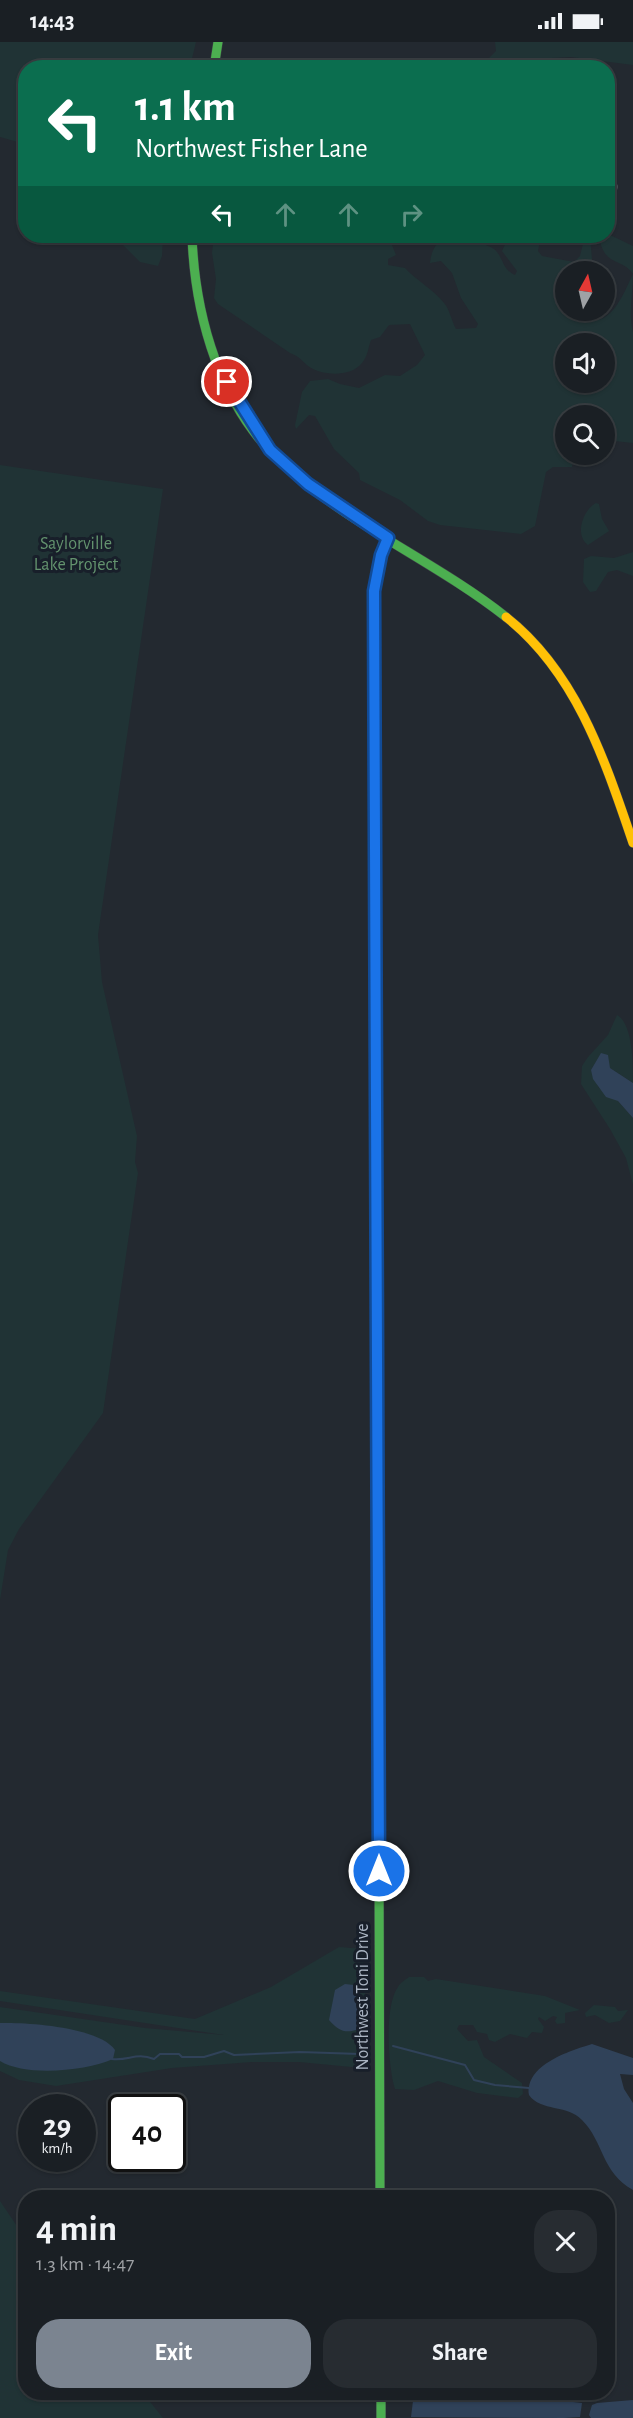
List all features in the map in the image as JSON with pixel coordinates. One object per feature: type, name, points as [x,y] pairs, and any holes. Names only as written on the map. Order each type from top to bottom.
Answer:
[{"type":"street","points":[[215,60],[218,42]]},
{"type":"street","points":[[192,243],[194,278],[208,339],[234,396],[270,450],[308,484],[503,612],[551,660],[582,706],[592,728],[633,843]]},
{"type":"street","name":"Northwest Toni Drive","points":[[380,2190],[374,591],[379,562],[388,538]]},
{"type":"street","points":[[381,2400],[381,2418]]},
{"type":"green space","points":[[0,42],[196,42],[192,60],[18,60],[18,142],[0,137]]},
{"type":"green space","points":[[495,42],[633,42],[633,65],[615,63],[615,60],[571,57],[549,60],[487,60],[496,51]]},
{"type":"green space","points":[[615,237],[633,246],[633,274],[624,265],[609,258],[600,243],[615,243]]},
{"type":"green space","points":[[121,243],[163,243],[162,256],[158,266],[140,262]]},
{"type":"green space","points":[[213,243],[381,243],[392,245],[396,255],[388,259],[388,265],[405,268],[435,293],[446,305],[456,329],[476,328],[478,324],[461,298],[452,273],[441,261],[430,263],[438,243],[482,243],[494,249],[508,270],[515,275],[517,271],[502,251],[506,243],[540,243],[538,251],[542,256],[569,261],[555,261],[555,321],[615,321],[615,307],[633,274],[631,311],[633,443],[615,441],[615,405],[555,405],[555,465],[572,465],[572,467],[553,467],[546,472],[535,526],[521,534],[440,525],[428,521],[400,500],[360,480],[359,473],[334,449],[315,416],[309,415],[296,429],[295,425],[302,392],[310,381],[328,379],[359,388],[385,375],[400,376],[417,365],[425,355],[410,324],[389,325],[380,337],[371,340],[367,355],[358,367],[339,374],[332,374],[310,367],[218,304],[214,298],[216,279],[212,253]]},
{"type":"green space","points":[[583,243],[591,243],[592,261],[575,261],[580,256]]},
{"type":"green space","name":"Saylorville Lake Project","points":[[0,465],[163,489],[98,935],[102,982],[137,1136],[135,1162],[138,1173],[103,1413],[19,1529],[8,1550],[0,1600]]},
{"type":"green space","points":[[596,503],[599,504],[602,519],[609,531],[588,545],[582,535],[582,523],[587,511]]},
{"type":"green space","points":[[633,552],[633,576],[617,570],[608,572],[596,591],[590,592],[583,582],[584,559],[591,556],[614,558]]},
{"type":"green space","points":[[617,1015],[629,1035],[633,1083],[610,1068],[601,1054],[591,1070],[599,1088],[618,1101],[633,1118],[633,1185],[626,1158],[581,1084],[582,1066],[608,1035]]},
{"type":"green space","points":[[339,1947],[363,1949],[368,2055],[362,2068],[299,2062],[252,2062],[172,2068],[56,2086],[19,2080],[0,2071],[0,2007],[145,2028],[224,2035],[0,2001],[0,1991],[195,2019],[271,1987]]},
{"type":"green space","points":[[409,1977],[424,1977],[428,1981],[436,1979],[545,1996],[580,2010],[565,2013],[565,2023],[557,2024],[555,2021],[557,2017],[553,2016],[545,2021],[539,2017],[544,2027],[542,2033],[532,2032],[527,2038],[510,2034],[495,2042],[489,2040],[487,2034],[477,2032],[473,2025],[459,2025],[457,2029],[468,2041],[477,2040],[484,2057],[522,2083],[523,2094],[518,2098],[477,2093],[438,2081],[414,2090],[395,2089],[389,2052],[389,2022],[398,1987]]},
{"type":"green space","points":[[594,2005],[615,2007],[618,2011],[628,2010],[620,2021],[609,2023],[595,2015],[586,2017],[585,2013]]},
{"type":"green space","points":[[0,2201],[18,2228],[18,2400],[149,2400],[163,2418],[0,2418]]},
{"type":"water","points":[[601,1053],[608,1055],[610,1068],[633,1083],[633,1118],[618,1101],[606,1097],[593,1079],[591,1070]]},
{"type":"water","points":[[345,1984],[354,1985],[362,2006],[359,2029],[350,2031],[339,2029],[329,2020],[335,1990]]},
{"type":"water","points":[[0,2023],[44,2025],[79,2031],[107,2042],[115,2050],[113,2059],[88,2067],[56,2071],[11,2066],[0,2061]]},
{"type":"water","points":[[592,2044],[633,2058],[633,2075],[620,2074],[624,2089],[633,2103],[633,2190],[615,2175],[595,2138],[582,2120],[569,2112],[540,2104],[529,2095],[534,2075],[541,2068],[561,2055]]},
{"type":"water","points":[[507,2400],[582,2403],[580,2417],[411,2417],[413,2401]]},
{"type":"water","points":[[633,2400],[633,2418],[591,2418],[589,2415],[592,2405],[597,2403]]},
{"type":"waterway","points":[[393,2046],[465,2065],[474,2080],[495,2085],[529,2088]]},
{"type":"waterway","points":[[112,2059],[137,2056],[154,2059],[160,2054],[204,2057],[224,2051],[234,2055],[300,2052],[360,2054]]},
{"type":"traffic: fast","points":[[215,60],[218,42]]},
{"type":"traffic: fast","points":[[192,243],[199,298],[205,328],[215,359],[242,415],[260,440],[282,463],[335,505],[450,578],[506,617]]},
{"type":"traffic: fast","points":[[375,947],[376,1243]]},
{"type":"traffic: fast","points":[[379,1864],[380,2190]]},
{"type":"traffic: fast","points":[[381,2400],[381,2418]]},
{"type":"traffic: slow","points":[[506,617],[531,639],[552,664],[570,691],[599,750],[633,843]]},
{"type":"traffic: slow","points":[[374,667],[375,947]]},
{"type":"traffic: slow","points":[[378,1567],[379,1864]]},
{"type":"traffic: jam","points":[[374,667],[376,586],[388,538]]},
{"type":"traffic: jam","points":[[376,1243],[378,1567]]},
{"type":"route","points":[[227,382],[255,430],[270,450],[308,484],[349,514],[388,538],[381,555],[374,591],[379,1871]]}]
